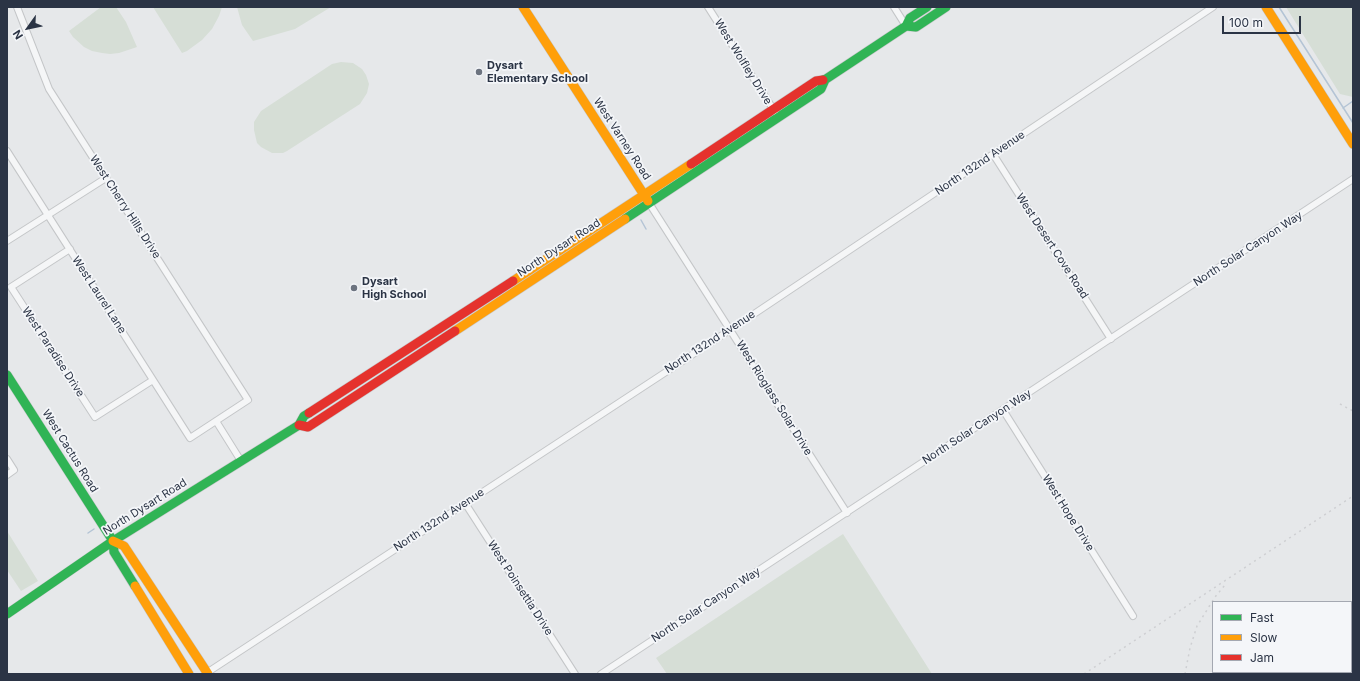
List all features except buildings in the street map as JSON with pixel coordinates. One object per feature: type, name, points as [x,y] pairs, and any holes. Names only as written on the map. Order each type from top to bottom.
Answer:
[{"type":"main road","name":"West Varney Road","points":[[523,7],[646,199]]},
{"type":"main road","name":"North Dysart Road","points":[[299,425],[308,427],[776,113],[821,88],[825,80],[906,26],[910,18],[926,7]]},
{"type":"main road","name":"North Dysart Road","points":[[906,26],[916,27],[946,7]]},
{"type":"main road","points":[[1266,7],[1353,144]]},
{"type":"main road","name":"North Dysart Road","points":[[7,614],[113,541],[299,425],[304,416],[334,396],[353,386],[646,199]]},
{"type":"main road","name":"West Cactus Road","points":[[7,375],[113,541],[114,552],[189,674]]},
{"type":"main road","points":[[304,416],[315,416],[325,410],[334,410]]},
{"type":"main road","name":"West Cactus Road","points":[[113,541],[124,546],[207,673]]},
{"type":"street","name":"West Cherry Hills Drive","points":[[17,7],[50,89],[248,400],[216,421]]},
{"type":"street","name":"West Wolfley Drive","points":[[708,7],[776,113]]},
{"type":"street","points":[[894,7],[906,26]]},
{"type":"street","name":"North 132nd Avenue","points":[[207,673],[730,330],[1213,7]]},
{"type":"street","name":"West Laurel Lane","points":[[7,151],[190,438],[216,421]]},
{"type":"street","name":"West Desert Cove Road","points":[[992,154],[1111,339]]},
{"type":"street","points":[[7,241],[106,178]]},
{"type":"street","name":"North Solar Canyon Way","points":[[601,674],[1353,179]]},
{"type":"street","name":"West Rioglass Solar Drive","points":[[646,199],[846,513]]},
{"type":"street","name":"West Paradise Drive","points":[[70,249],[12,287],[95,418],[153,380]]},
{"type":"street","name":"West Hope Drive","points":[[1003,410],[1133,616]]},
{"type":"street","points":[[216,421],[241,461]]},
{"type":"street","points":[[7,459],[14,470],[7,475]]},
{"type":"street","name":"West Poinsettia Drive","points":[[466,503],[575,674]]},
{"type":"shaded area","points":[[101,7],[116,7],[126,22],[137,47],[119,53],[102,53],[92,51],[84,47],[73,37],[69,31]]},
{"type":"shaded area","points":[[153,7],[222,7],[212,29],[202,40],[182,53]]},
{"type":"shaded area","points":[[237,7],[331,7],[295,29],[253,41],[242,25]]},
{"type":"shaded area","points":[[1286,7],[1353,7],[1353,97],[1340,94]]},
{"type":"shaded area","points":[[341,62],[353,63],[362,69],[366,75],[369,84],[367,93],[360,104],[283,153],[272,153],[261,147],[257,143],[254,122],[261,111],[332,64]]},
{"type":"shaded area","points":[[7,531],[38,581],[21,591],[7,570]]},
{"type":"shaded area","points":[[843,534],[932,674],[667,674],[656,658]]},
{"type":"waterway","points":[[1279,7],[1353,123]]},
{"type":"waterway","points":[[1343,108],[1353,101]]},
{"type":"waterway","points":[[641,220],[646,229]]},
{"type":"waterway","points":[[88,533],[94,529]]},
{"type":"railway","points":[[1340,404],[1353,411]]},
{"type":"railway","points":[[1084,674],[1353,496]]},
{"type":"railway","points":[[1213,601],[1225,585]]},
{"type":"railway","points":[[1185,674],[1190,648],[1197,626],[1212,602]]},
{"type":"traffic: fast","points":[[823,80],[906,26],[910,18],[927,7]]},
{"type":"traffic: fast","points":[[906,26],[916,27],[946,7]]},
{"type":"traffic: fast","points":[[625,219],[821,89],[825,80]]},
{"type":"traffic: fast","points":[[7,375],[113,541],[114,552],[135,586]]},
{"type":"traffic: fast","points":[[7,614],[113,541],[299,425],[304,416],[309,413]]},
{"type":"traffic: slow","points":[[523,7],[648,201]]},
{"type":"traffic: slow","points":[[1266,7],[1353,144]]},
{"type":"traffic: slow","points":[[513,281],[691,164]]},
{"type":"traffic: slow","points":[[455,331],[625,219]]},
{"type":"traffic: slow","points":[[113,541],[124,546],[208,674]]},
{"type":"traffic: slow","points":[[135,586],[189,674]]},
{"type":"traffic: jam","points":[[691,164],[816,81],[823,80]]},
{"type":"traffic: jam","points":[[309,413],[513,281]]},
{"type":"traffic: jam","points":[[299,425],[308,427],[455,331]]},
{"type":"place","name":"Dysart Elementary School","points":[[479,72]]},
{"type":"place","name":"Dysart High School","points":[[354,288]]}]
